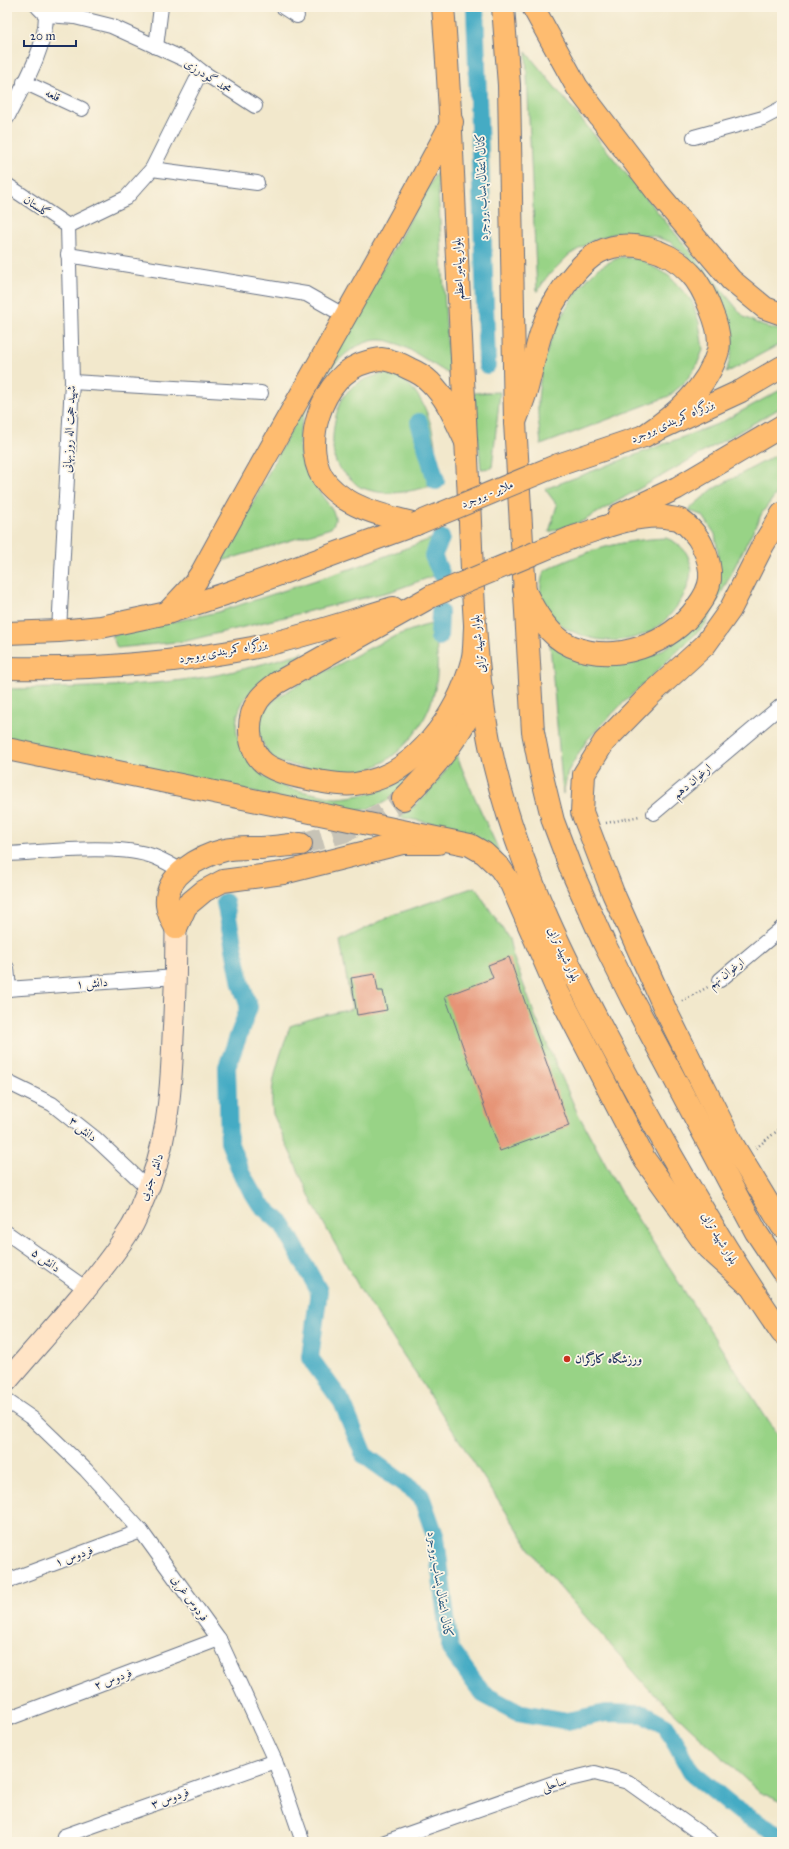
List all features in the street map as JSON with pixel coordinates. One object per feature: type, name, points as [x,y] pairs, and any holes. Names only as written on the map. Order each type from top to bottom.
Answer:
[{"type":"main road","name":"بلوار پیامبر اعظم","points":[[443,7],[452,122],[470,530]]},
{"type":"main road","points":[[503,7],[509,84],[515,422],[533,732],[553,820],[571,869],[631,997],[756,1232],[782,1271]]},
{"type":"main road","points":[[533,7],[577,87],[657,192],[731,280],[765,308],[782,314]]},
{"type":"main road","points":[[167,613],[194,584],[202,572],[257,470],[405,211],[452,122]]},
{"type":"main road","points":[[515,422],[527,390],[542,329],[557,297],[585,263],[599,252],[617,247],[635,246],[655,250],[673,259],[690,272],[708,302],[716,322],[719,337],[718,349],[714,362],[704,381],[689,400],[670,418],[644,436]]},
{"type":"main road","points":[[416,524],[365,509],[342,497],[328,486],[320,474],[313,446],[315,430],[323,403],[331,390],[348,371],[361,363],[380,359],[401,364],[430,382],[443,398],[466,442]]},
{"type":"main road","name":"بزرگراه کمربندی بروجرد","points":[[558,465],[644,436],[741,391],[782,366]]},
{"type":"main road","points":[[475,628],[472,660],[465,682],[456,702],[424,747],[404,764],[381,778],[354,784],[309,779],[280,770],[264,763],[254,749],[249,734],[252,713],[256,703],[264,692],[277,683],[432,596],[571,538],[677,488],[782,426]]},
{"type":"main road","name":"ملایر - بروجرد","points":[[416,524],[558,465]]},
{"type":"main road","points":[[782,514],[763,545],[730,610],[705,645],[648,697],[604,742],[584,774],[582,812],[613,893],[666,1010],[741,1159],[782,1226]]},
{"type":"main road","points":[[524,589],[540,619],[554,634],[571,646],[593,652],[614,653],[655,642],[676,630],[692,614],[704,598],[710,580],[708,558],[698,538],[680,520],[652,517],[617,524],[571,538]]},
{"type":"main road","points":[[7,633],[59,631],[101,627],[167,613],[225,594],[416,524]]},
{"type":"main road","name":"بلوار شهید ترابی","points":[[470,530],[475,628],[486,722],[496,772],[511,824],[541,906],[575,979],[670,1154],[749,1285],[782,1333]]},
{"type":"main road","name":"بزرگراه کمربندی بروجرد","points":[[7,668],[108,665],[197,657],[253,647],[322,629],[432,596]]},
{"type":"main road","points":[[403,799],[432,771],[452,746],[467,722],[482,690]]},
{"type":"main road","points":[[7,749],[470,845],[484,853],[500,868],[511,884],[558,992],[645,1160],[708,1248],[749,1285]]},
{"type":"main road","points":[[176,928],[186,906],[204,891],[223,881],[284,873],[402,843],[470,845]]},
{"type":"main road","points":[[176,928],[169,914],[167,904],[171,886],[182,871],[202,858],[226,850],[301,844]]},
{"type":"street","points":[[156,46],[161,7]]},
{"type":"street","points":[[284,7],[297,16]]},
{"type":"street","points":[[7,118],[44,35],[42,11]]},
{"type":"street","name":"محمد گودرزی","points":[[42,11],[111,26],[156,46],[190,62],[200,71],[255,106]]},
{"type":"street","points":[[68,226],[126,198],[152,169],[200,71]]},
{"type":"street","name":"قلعه","points":[[24,82],[82,109]]},
{"type":"street","points":[[694,137],[763,118],[782,108]]},
{"type":"street","points":[[152,169],[258,183]]},
{"type":"street","name":"گلستان","points":[[7,185],[68,226]]},
{"type":"street","name":"شهید حجت اله روزبهانی","points":[[59,631],[72,382],[68,226]]},
{"type":"street","points":[[68,255],[306,294],[345,316]]},
{"type":"street","points":[[72,382],[261,393]]},
{"type":"street","name":"ارغوان دهم","points":[[654,813],[782,705]]},
{"type":"street","points":[[7,854],[124,850],[149,855],[165,861],[182,871]]},
{"type":"street","name":"دانش جنوبی","points":[[7,1381],[112,1255],[132,1226],[149,1189],[158,1164],[166,1132],[170,1090],[176,976],[176,928]]},
{"type":"street","name":"ارغوان نهم","points":[[720,980],[782,928]]},
{"type":"street","points":[[7,968],[8,989]]},
{"type":"street","name":"دانش ۱","points":[[8,989],[176,976]]},
{"type":"street","name":"دانش ۳","points":[[7,1082],[52,1104],[96,1139],[149,1189]]},
{"type":"street","name":"دانش ۵","points":[[7,1233],[85,1288]]},
{"type":"street","name":"فردوس غربی","points":[[7,1402],[33,1419],[86,1470],[141,1531],[219,1639],[275,1761],[303,1842]]},
{"type":"street","name":"فردوس ۱","points":[[7,1581],[141,1531]]},
{"type":"street","name":"فردوس ۲","points":[[7,1719],[219,1639]]},
{"type":"street","name":"فردوس ۳","points":[[64,1836],[275,1761]]},
{"type":"street","name":"ساحلی","points":[[385,1842],[553,1783],[594,1774],[628,1782],[712,1842]]},
{"type":"path","points":[[587,828],[654,813]]},
{"type":"path","name":"ارغوان نهم","points":[[666,1010],[720,980]]},
{"type":"path","points":[[741,1159],[782,1127]]},
{"type":"green space","points":[[526,52],[744,317],[763,326],[782,331],[782,343],[726,373],[732,351],[724,306],[690,259],[670,242],[653,236],[616,233],[592,241],[569,255],[546,278],[537,292]]},
{"type":"green space","points":[[437,172],[449,374],[416,354],[390,341],[382,340],[366,342],[351,350],[337,362],[325,376],[314,393],[306,410],[301,427],[299,442],[301,459],[304,466],[316,488],[334,515],[335,520],[333,526],[331,528],[222,561],[288,436]]},
{"type":"green space","points":[[621,257],[640,259],[669,276],[692,301],[699,322],[703,350],[696,367],[684,383],[669,396],[541,445],[538,413],[540,384],[543,367],[554,333],[570,302],[592,274],[602,266]]},
{"type":"green space","points":[[386,373],[399,377],[410,385],[423,404],[428,416],[432,427],[436,451],[436,468],[431,486],[397,493],[372,491],[356,484],[339,468],[335,459],[333,441],[335,420],[340,402],[348,391],[358,383]]},
{"type":"green space","points":[[782,389],[782,407],[583,521],[549,532],[557,505],[545,489],[720,423]]},
{"type":"green space","points":[[500,392],[492,468],[481,469],[474,393]]},
{"type":"green space","points":[[782,452],[782,486],[762,513],[705,625],[620,706],[587,740],[568,771],[563,794],[550,644],[626,661],[639,660],[657,653],[679,639],[717,594],[718,552],[715,534],[703,516],[688,510],[713,489]]},
{"type":"green space","points":[[433,538],[426,558],[436,575],[392,591],[186,641],[117,648],[112,635],[218,612],[356,567]]},
{"type":"green space","points":[[666,538],[680,546],[688,556],[691,568],[689,581],[677,607],[657,627],[648,632],[629,639],[619,640],[588,637],[561,625],[543,603],[541,598],[541,586],[544,571],[588,552],[633,541]]},
{"type":"green space","points":[[435,623],[437,675],[435,691],[430,706],[414,734],[404,746],[392,756],[378,765],[364,771],[346,774],[310,770],[279,762],[271,757],[262,742],[259,724],[264,711],[271,703],[301,683],[355,655],[407,631]]},
{"type":"green space","points":[[304,652],[255,688],[243,702],[238,713],[236,724],[240,746],[252,765],[275,783],[292,789],[334,798],[357,796],[377,791],[390,787],[412,775],[420,773],[395,796],[387,801],[370,808],[345,812],[7,740],[7,689],[102,686],[174,681],[225,673]]},
{"type":"green space","points":[[456,754],[508,873],[470,835],[454,827],[398,817],[408,811],[424,797],[438,781]]},
{"type":"green space","name":"ورزشگاه کارگران","points":[[475,887],[509,939],[513,956],[535,1016],[576,1110],[621,1193],[774,1430],[782,1440],[782,1802],[759,1792],[649,1689],[542,1567],[359,1287],[314,1206],[273,1114],[272,1091],[276,1069],[290,1026],[316,1017],[352,1009],[340,941],[393,915]]},
{"type":"building","points":[[509,957],[569,1126],[500,1151],[445,996],[493,978],[488,965]]},
{"type":"building","points":[[375,974],[378,991],[383,991],[387,1010],[357,1015],[351,978]]},
{"type":"waterway","name":"کانال انتقال پساب بروجرد","points":[[475,7],[487,365]]},
{"type":"waterway","name":"کانال انتقال پساب بروجرد","points":[[419,422],[436,481]]},
{"type":"waterway","name":"کانال انتقال پساب بروجرد","points":[[441,538],[433,556],[441,573]]},
{"type":"waterway","name":"کانال انتقال پساب بروجرد","points":[[439,637],[440,612]]},
{"type":"waterway","name":"کانال انتقال پساب بروجرد","points":[[225,902],[241,984],[249,1007],[227,1067],[229,1142],[242,1175],[260,1204],[283,1225],[319,1291],[310,1358],[342,1402],[364,1455],[421,1496],[436,1538],[450,1649],[483,1694],[517,1712],[567,1721],[606,1713],[644,1714],[666,1726],[691,1772],[737,1810],[782,1836]]},
{"type":"tunnel","points":[[301,844],[343,832],[378,816],[403,799]]},
{"type":"place","name":"ورزشگاه کارگران","points":[[567,1359]]}]
